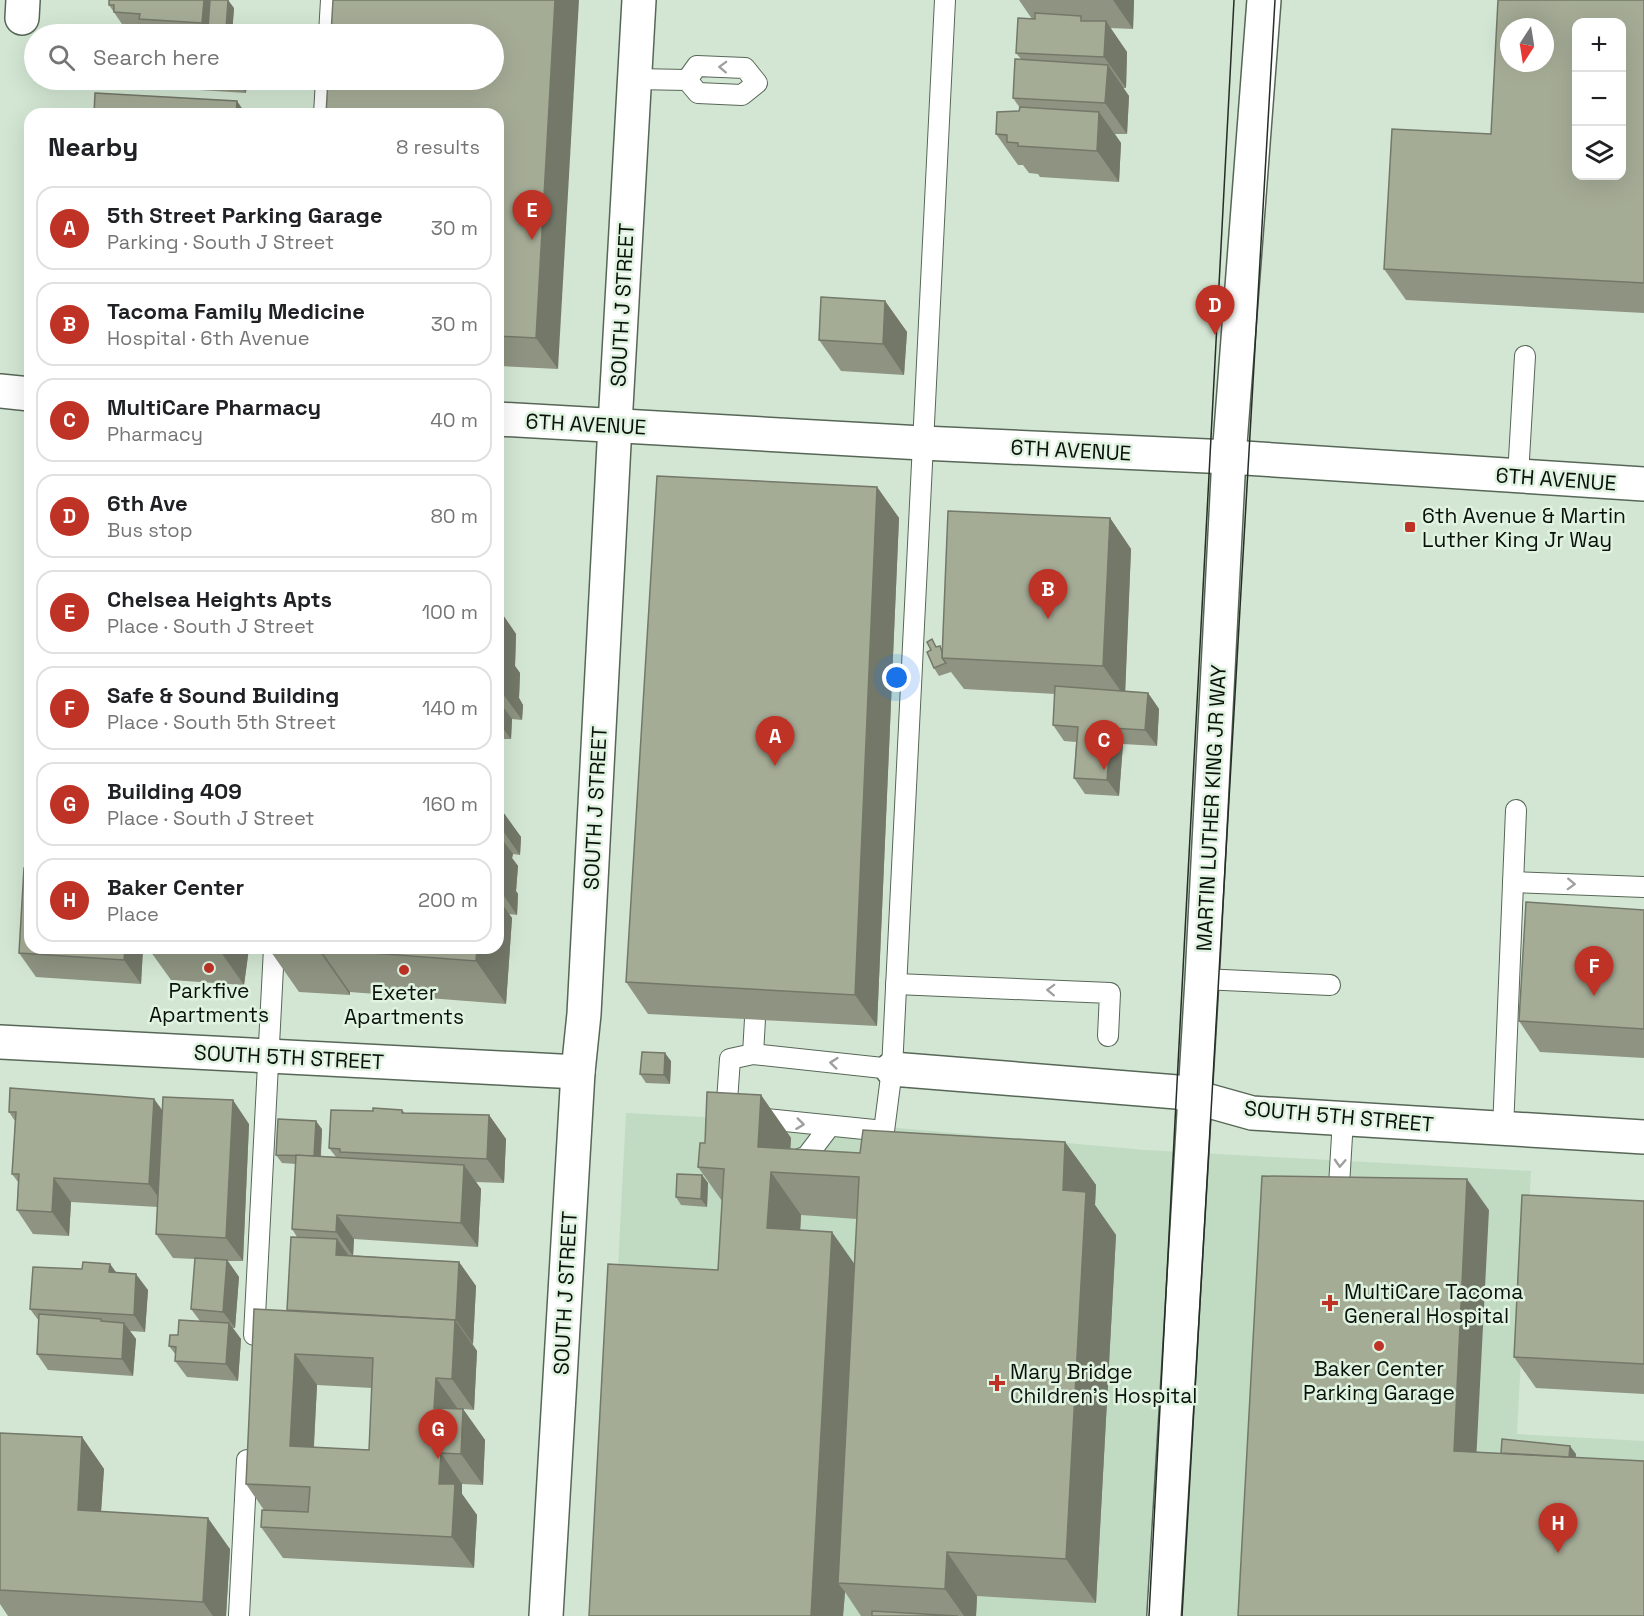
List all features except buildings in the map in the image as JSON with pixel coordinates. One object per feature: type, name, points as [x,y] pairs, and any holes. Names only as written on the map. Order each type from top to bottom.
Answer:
[{"type":"street","name":"SOUTH J STREET","points":[[546,1616],[578,1072],[584,1014],[639,0]]},
{"type":"street","name":"MARTIN LUTHER KING JR WAY","points":[[1164,1616],[1202,979],[1229,457],[1264,0]]},
{"type":"street","points":[[0,391],[24,393]]},
{"type":"street","name":"6TH AVENUE","points":[[504,419],[922,443],[1229,457],[1644,484]]},
{"type":"street","name":"SOUTH 5TH STREET","points":[[0,1042],[578,1072]]},
{"type":"street","name":"SOUTH 5TH STREET","points":[[892,1069],[1177,1092],[1252,1113],[1644,1137]]},
{"type":"lane","points":[[329,24],[331,0]]},
{"type":"lane","points":[[726,1115],[894,1132],[892,1069],[945,0]]},
{"type":"lane","points":[[635,79],[687,80]]},
{"type":"lane","points":[[324,108],[325,90]]},
{"type":"lane","points":[[1518,476],[1526,356]]},
{"type":"lane","points":[[1503,1130],[1516,810]]},
{"type":"lane","points":[[1513,882],[1644,887]]},
{"type":"lane","points":[[253,1353],[274,954]]},
{"type":"lane","points":[[1202,979],[1330,985]]},
{"type":"lane","points":[[896,984],[1110,993],[1108,1036]]},
{"type":"lane","points":[[753,1054],[755,1019]]},
{"type":"lane","points":[[728,1139],[726,1115],[730,1059],[753,1054],[892,1069]]},
{"type":"lane","points":[[1337,1208],[1343,1119]]},
{"type":"lane","points":[[789,1163],[807,1155],[829,1127]]},
{"type":"lane","points":[[239,1616],[248,1437]]},
{"type":"shaded area","points":[[626,1113],[876,1126],[1145,1150],[1531,1171],[1517,1434],[1644,1441],[1644,1616],[600,1616]]},
{"type":"tram line","points":[[1149,1616],[1234,0]]},
{"type":"tram line","points":[[1182,1616],[1275,0]]},
{"type":"place","name":"Chelsea Heights Apts","points":[[532,240]]},
{"type":"place","name":"6th Ave","points":[[1215,335]]},
{"type":"place","name":"6th Avenue & Martin Luther King Jr Way","points":[[1410,527]]},
{"type":"place","name":"Tacoma Family Medicine","points":[[1048,619]]},
{"type":"place","name":"5th Street Parking Garage","points":[[775,766]]},
{"type":"place","name":"MultiCare Pharmacy","points":[[1104,770]]},
{"type":"place","name":"Parkfive Apartments","points":[[209,968]]},
{"type":"place","name":"Exeter Apartments","points":[[404,970]]},
{"type":"place","name":"Safe & Sound Building","points":[[1594,996]]},
{"type":"place","name":"MultiCare Tacoma General Hospital","points":[[1330,1303]]},
{"type":"place","name":"Baker Center Parking Garage","points":[[1379,1346]]},
{"type":"place","name":"Mary Bridge Children's Hospital","points":[[997,1383]]},
{"type":"place","name":"Building 409","points":[[438,1459]]},
{"type":"place","name":"Baker Center","points":[[1558,1553]]}]
